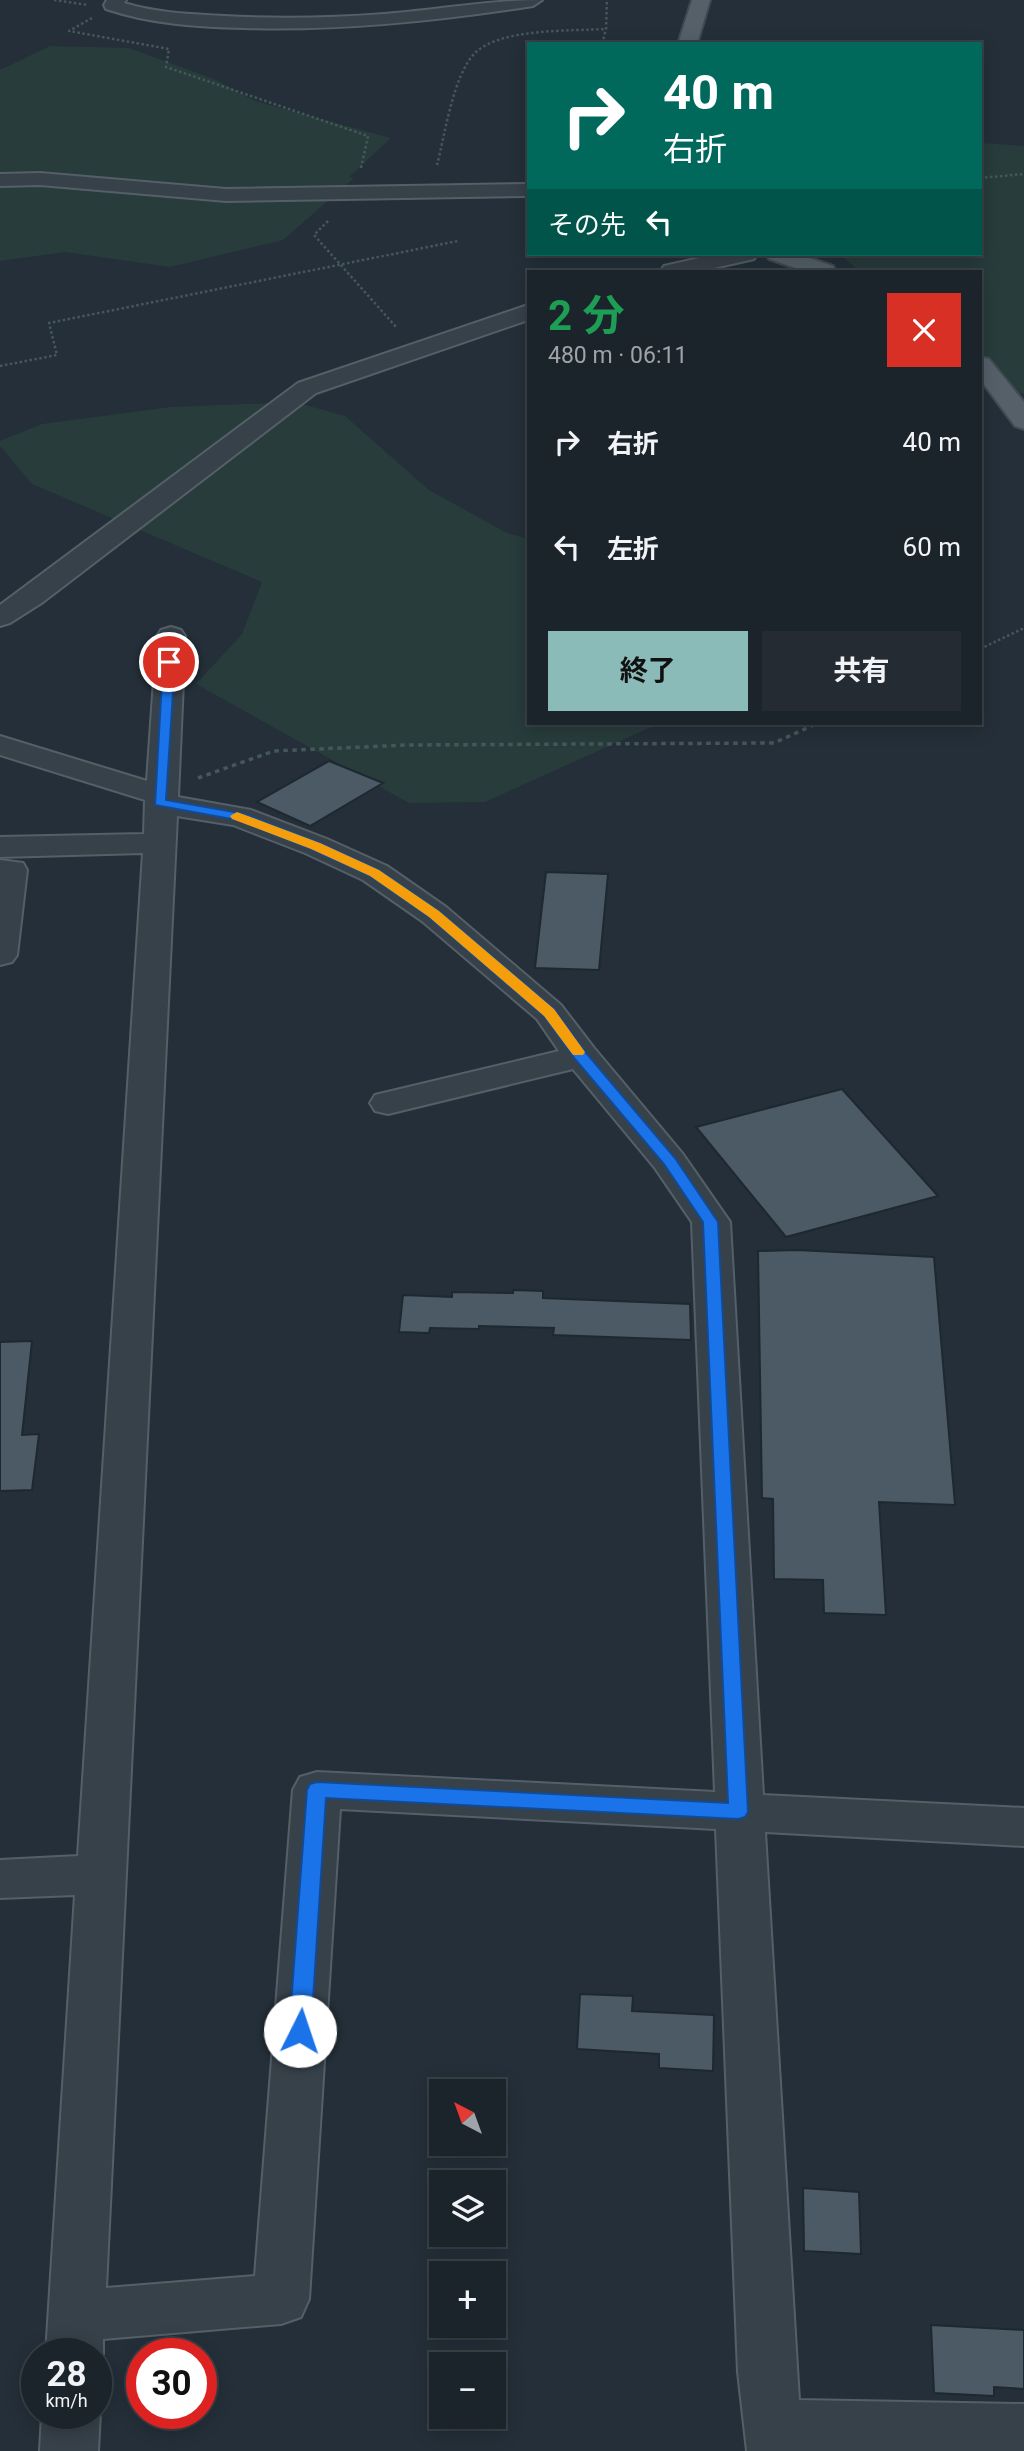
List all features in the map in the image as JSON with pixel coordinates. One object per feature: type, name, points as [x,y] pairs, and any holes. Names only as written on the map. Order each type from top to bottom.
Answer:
[{"type":"main road","points":[[688,42],[701,0]]},
{"type":"main road","points":[[783,256],[822,270]]},
{"type":"main road","points":[[982,366],[1002,388],[1024,421]]},
{"type":"street","points":[[115,2],[181,20],[319,25],[449,15],[533,0]]},
{"type":"street","points":[[0,180],[40,179],[226,195],[527,190]]},
{"type":"street","points":[[676,270],[737,256]]},
{"type":"street","points":[[0,617],[33,596],[307,388],[527,312]]},
{"type":"street","points":[[171,636],[75,2335],[281,2299],[317,1790],[1024,1827]]},
{"type":"street","points":[[0,746],[159,814]]},
{"type":"street","points":[[0,847],[159,814],[240,817],[316,846],[375,873],[434,914],[549,1013],[581,1056],[669,1161],[710,1222],[767,2372],[775,2439],[1024,2431]]},
{"type":"street","points":[[0,870],[11,870],[0,955]]},
{"type":"street","points":[[388,1103],[581,1056]]},
{"type":"street","points":[[0,1879],[99,1874]]},
{"type":"street","points":[[69,2451],[70,2429]]},
{"type":"path","points":[[54,0],[97,7],[115,2]]},
{"type":"path","points":[[603,42],[607,0]]},
{"type":"path","points":[[115,2],[69,31],[169,49],[166,67],[368,136],[356,194],[314,234],[417,350]]},
{"type":"path","points":[[429,192],[463,71],[475,53],[485,46],[538,33],[606,29]]},
{"type":"path","points":[[982,178],[1024,174]]},
{"type":"path","points":[[0,366],[57,355],[48,323],[458,241]]},
{"type":"path","points":[[982,648],[1024,628]]},
{"type":"path","points":[[159,814],[218,770],[274,751],[407,745],[774,743],[814,725]]},
{"type":"green space","points":[[50,46],[129,48],[214,79],[255,101],[391,138],[349,177],[354,178],[283,240],[170,267],[65,252],[0,261],[0,70]]},
{"type":"green space","points":[[982,143],[1024,146],[1024,394],[982,384],[982,270],[858,270],[842,256],[982,256]]},
{"type":"green space","points":[[295,402],[345,416],[429,490],[505,532],[527,539],[527,725],[656,725],[485,802],[409,803],[196,684],[242,634],[262,582],[32,484],[0,446],[0,441],[42,424],[171,407]]},
{"type":"building","points":[[329,761],[383,783],[310,826],[257,802]]},
{"type":"building","points":[[546,872],[608,874],[599,970],[535,968]]},
{"type":"building","points":[[842,1089],[938,1196],[786,1237],[696,1127]]},
{"type":"building","points":[[797,1250],[934,1257],[955,1505],[879,1502],[886,1615],[824,1613],[823,1580],[774,1579],[773,1499],[762,1498],[758,1251]]},
{"type":"building","points":[[513,1290],[543,1291],[543,1298],[690,1304],[691,1340],[553,1335],[554,1328],[479,1326],[479,1329],[430,1328],[429,1333],[399,1332],[403,1295],[452,1297],[452,1292],[513,1293]]},
{"type":"building","points":[[32,1341],[22,1435],[39,1434],[32,1490],[0,1491],[0,1342]]},
{"type":"building","points":[[580,1994],[633,1996],[632,2011],[714,2015],[713,2071],[659,2068],[659,2054],[577,2049]]},
{"type":"building","points":[[803,2188],[859,2192],[861,2254],[804,2251]]},
{"type":"building","points":[[931,2325],[1024,2330],[1024,2389],[994,2387],[994,2396],[934,2393]]},
{"type":"slow traffic","points":[[237,816],[316,846],[375,873],[434,914],[519,985],[549,1013],[578,1052]]},
{"type":"route","points":[[169,662],[159,803],[240,817],[316,846],[375,873],[434,914],[549,1013],[581,1056],[669,1161],[710,1222],[738,1812],[317,1790],[300,2031]]}]
